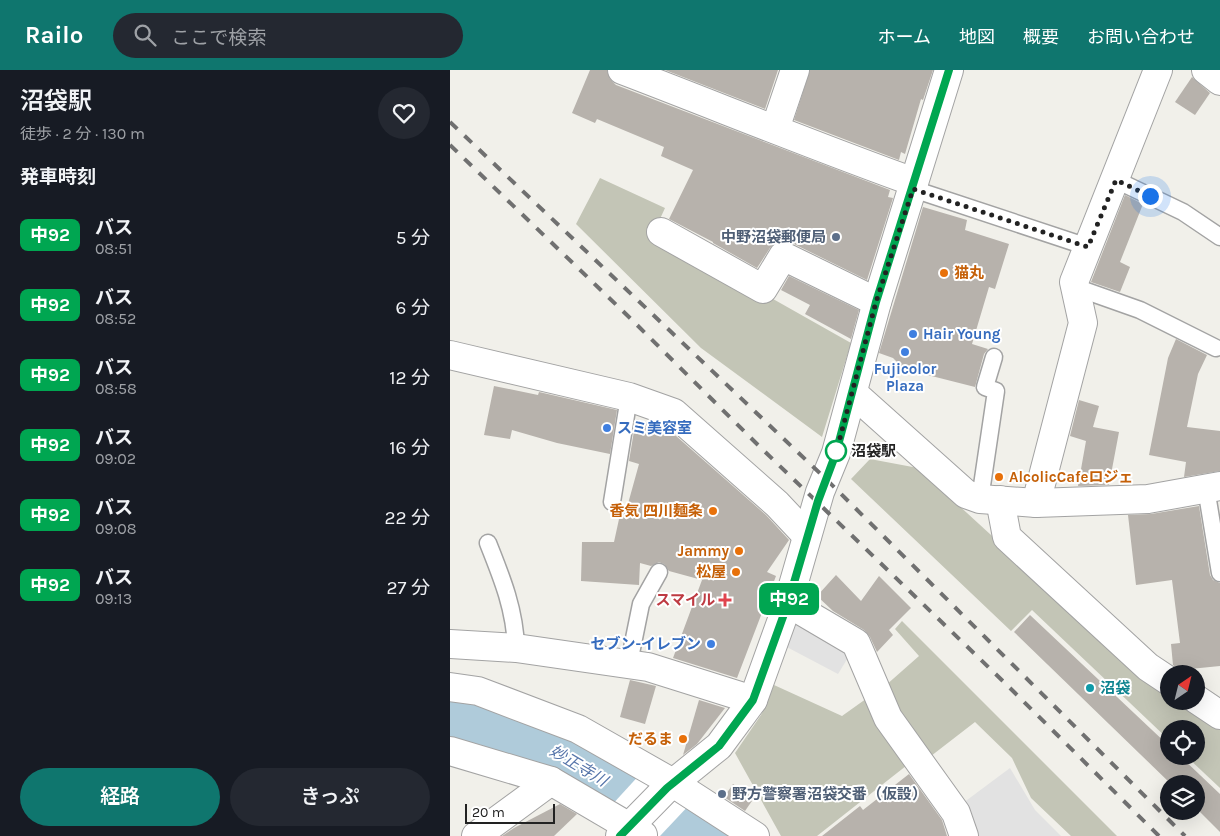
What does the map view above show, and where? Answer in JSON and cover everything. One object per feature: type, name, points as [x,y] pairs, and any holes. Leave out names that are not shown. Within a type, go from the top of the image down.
[{"type":"street","points":[[622,70],[775,129],[914,186]]},
{"type":"street","points":[[775,129],[794,70]]},
{"type":"street","points":[[450,752],[551,782],[632,830],[670,786],[719,746],[753,700],[788,603],[820,492],[836,453],[876,302],[949,70]]},
{"type":"street","points":[[1036,503],[1083,323],[1074,282],[1158,70]]},
{"type":"street","points":[[1206,70],[1220,81]]},
{"type":"street","points":[[661,232],[763,288],[783,256],[876,302]]},
{"type":"street","points":[[450,355],[629,398],[674,413],[777,504],[807,536]]},
{"type":"street","points":[[853,393],[966,494],[990,500],[1036,503],[1148,499],[1213,487]]},
{"type":"street","points":[[990,500],[1007,537],[1148,667],[1160,674]]},
{"type":"street","points":[[788,603],[856,643],[888,718],[956,813],[964,836]]},
{"type":"street","points":[[450,644],[516,648],[629,663],[648,667],[753,700]]},
{"type":"street","points":[[450,688],[478,691],[578,729],[754,836]]},
{"type":"street","points":[[1205,705],[1220,715]]},
{"type":"street","points":[[476,836],[551,782]]},
{"type":"lane","points":[[1116,180],[1183,212],[1220,237]]},
{"type":"lane","points":[[914,186],[1088,247]]},
{"type":"lane","points":[[1075,287],[1140,310],[1216,348]]},
{"type":"lane","points":[[990,500],[996,391],[985,387],[994,358]]},
{"type":"lane","points":[[612,502],[629,398]]},
{"type":"lane","points":[[1213,487],[1220,573]]},
{"type":"lane","points":[[488,543],[507,590],[516,632],[516,648]]},
{"type":"lane","points":[[629,663],[641,604],[658,572]]},
{"type":"shaded area","points":[[600,178],[665,208],[654,232],[851,343],[822,437],[701,348],[576,224]]},
{"type":"shaded area","points":[[870,459],[918,468],[1138,670],[1160,685],[1160,710],[1197,710],[1220,726],[1220,788],[1196,765],[1205,765],[1205,720],[1160,720],[1160,731],[1032,610],[1011,631],[851,479]]},
{"type":"shaded area","points":[[794,618],[841,641],[849,656],[838,674],[783,645]]},
{"type":"shaded area","points":[[902,621],[1117,836],[1071,836],[1031,798],[1012,758],[975,722],[931,756],[902,716],[885,686],[919,656],[895,629]]},
{"type":"shaded area","points":[[774,685],[842,716],[870,696],[911,762],[817,836],[781,836],[735,753],[761,715]]},
{"type":"shaded area","points":[[1010,768],[1035,810],[1061,836],[979,836],[963,803]]},
{"type":"water","name":"妙正寺川","points":[[450,697],[554,728],[739,836],[658,836],[522,759],[450,737]]},
{"type":"pier","points":[[643,771],[692,802],[660,836],[655,836],[610,807]]},
{"type":"building","points":[[590,70],[607,70],[610,79],[616,85],[890,190],[888,197],[893,198],[867,280],[783,240],[776,242],[770,248],[757,268],[669,219],[693,170],[661,156],[664,147],[597,119],[595,123],[572,113]]},
{"type":"building","points":[[665,70],[778,70],[765,109]]},
{"type":"building","points":[[810,70],[933,70],[923,100],[921,99],[905,154],[901,152],[899,160],[794,120]]},
{"type":"building","points":[[1192,77],[1210,93],[1195,115],[1175,102]]},
{"type":"building","points":[[1125,195],[1143,204],[1120,262],[1130,267],[1120,292],[1091,282]]},
{"type":"building","points":[[923,207],[967,220],[965,230],[1009,244],[995,289],[989,287],[972,344],[988,349],[984,354],[975,387],[904,369],[893,358],[879,353]]},
{"type":"building","points":[[789,276],[859,310],[851,339],[805,314],[810,305],[781,290]]},
{"type":"building","points":[[1176,339],[1207,355],[1198,374],[1187,427],[1220,431],[1220,471],[1184,477],[1186,462],[1149,455],[1168,358]]},
{"type":"building","points":[[494,386],[538,395],[539,392],[617,410],[610,454],[557,443],[512,430],[510,439],[484,435]]},
{"type":"building","points":[[1079,400],[1099,406],[1093,427],[1119,432],[1109,485],[1078,486],[1086,441],[1070,436]]},
{"type":"building","points":[[636,419],[667,428],[766,515],[789,540],[767,572],[776,576],[737,678],[673,658],[702,580],[669,571],[664,564],[659,562],[651,566],[640,563],[639,585],[581,581],[582,542],[614,542],[621,510],[626,511],[639,464],[629,461]]},
{"type":"building","points":[[1199,506],[1210,575],[1213,580],[1220,583],[1220,666],[1205,668],[1205,665],[1173,665],[1171,644],[1180,643],[1172,580],[1136,585],[1128,515],[1151,514]]},
{"type":"building","points":[[836,575],[861,601],[879,576],[911,608],[889,630],[893,635],[877,652],[870,637],[864,630],[833,611],[817,596]]},
{"type":"building","name":"沼袋","points":[[1030,615],[1160,738],[1160,765],[1189,765],[1200,775],[1162,775],[1014,632]]},
{"type":"building","points":[[630,680],[656,686],[645,724],[620,717]]},
{"type":"building","points":[[699,700],[725,708],[697,744],[683,755]]},
{"type":"building","points":[[909,774],[942,820],[947,836],[822,836],[860,806],[863,810]]},
{"type":"building","name":"沼袋","points":[[1205,780],[1220,794],[1220,832],[1205,817]]},
{"type":"building","points":[[733,784],[754,798],[745,811],[724,797]]},
{"type":"building","points":[[560,804],[577,814],[554,836],[502,836],[514,828]]},
{"type":"railway","points":[[450,122],[826,479],[1185,836]]},
{"type":"railway","points":[[450,145],[1008,686],[1159,836]]},
{"type":"bus line","name":"中92","points":[[620,836],[667,788],[719,746],[753,700],[788,603],[820,492],[836,453],[876,302],[949,70]]},
{"type":"place","name":"中野沼袋郵便局","points":[[836,237]]},
{"type":"place","name":"猫丸","points":[[944,273]]},
{"type":"place","name":"Hair Young","points":[[913,334]]},
{"type":"place","name":"Fujicolor Plaza","points":[[905,352]]},
{"type":"place","name":"スミ美容室","points":[[607,428]]},
{"type":"place","name":"沼袋駅","points":[[836,451]]},
{"type":"place","name":"AlcolicCafeロジェ","points":[[999,477]]},
{"type":"place","name":"香気 四川麺条","points":[[713,511]]},
{"type":"place","name":"Jammy","points":[[739,551]]},
{"type":"place","name":"松屋","points":[[736,572]]},
{"type":"place","name":"スマイル","points":[[725,600]]},
{"type":"place","name":"セブン-イレブン","points":[[711,644]]},
{"type":"place","name":"沼袋","points":[[1090,688]]},
{"type":"place","name":"だるま","points":[[683,739]]},
{"type":"place","name":"野方警察署沼袋交番（仮設）","points":[[722,794]]},
{"type":"route","points":[[836,451],[836,453],[876,302],[913,189],[1088,247],[1116,180],[1150,196]]}]
